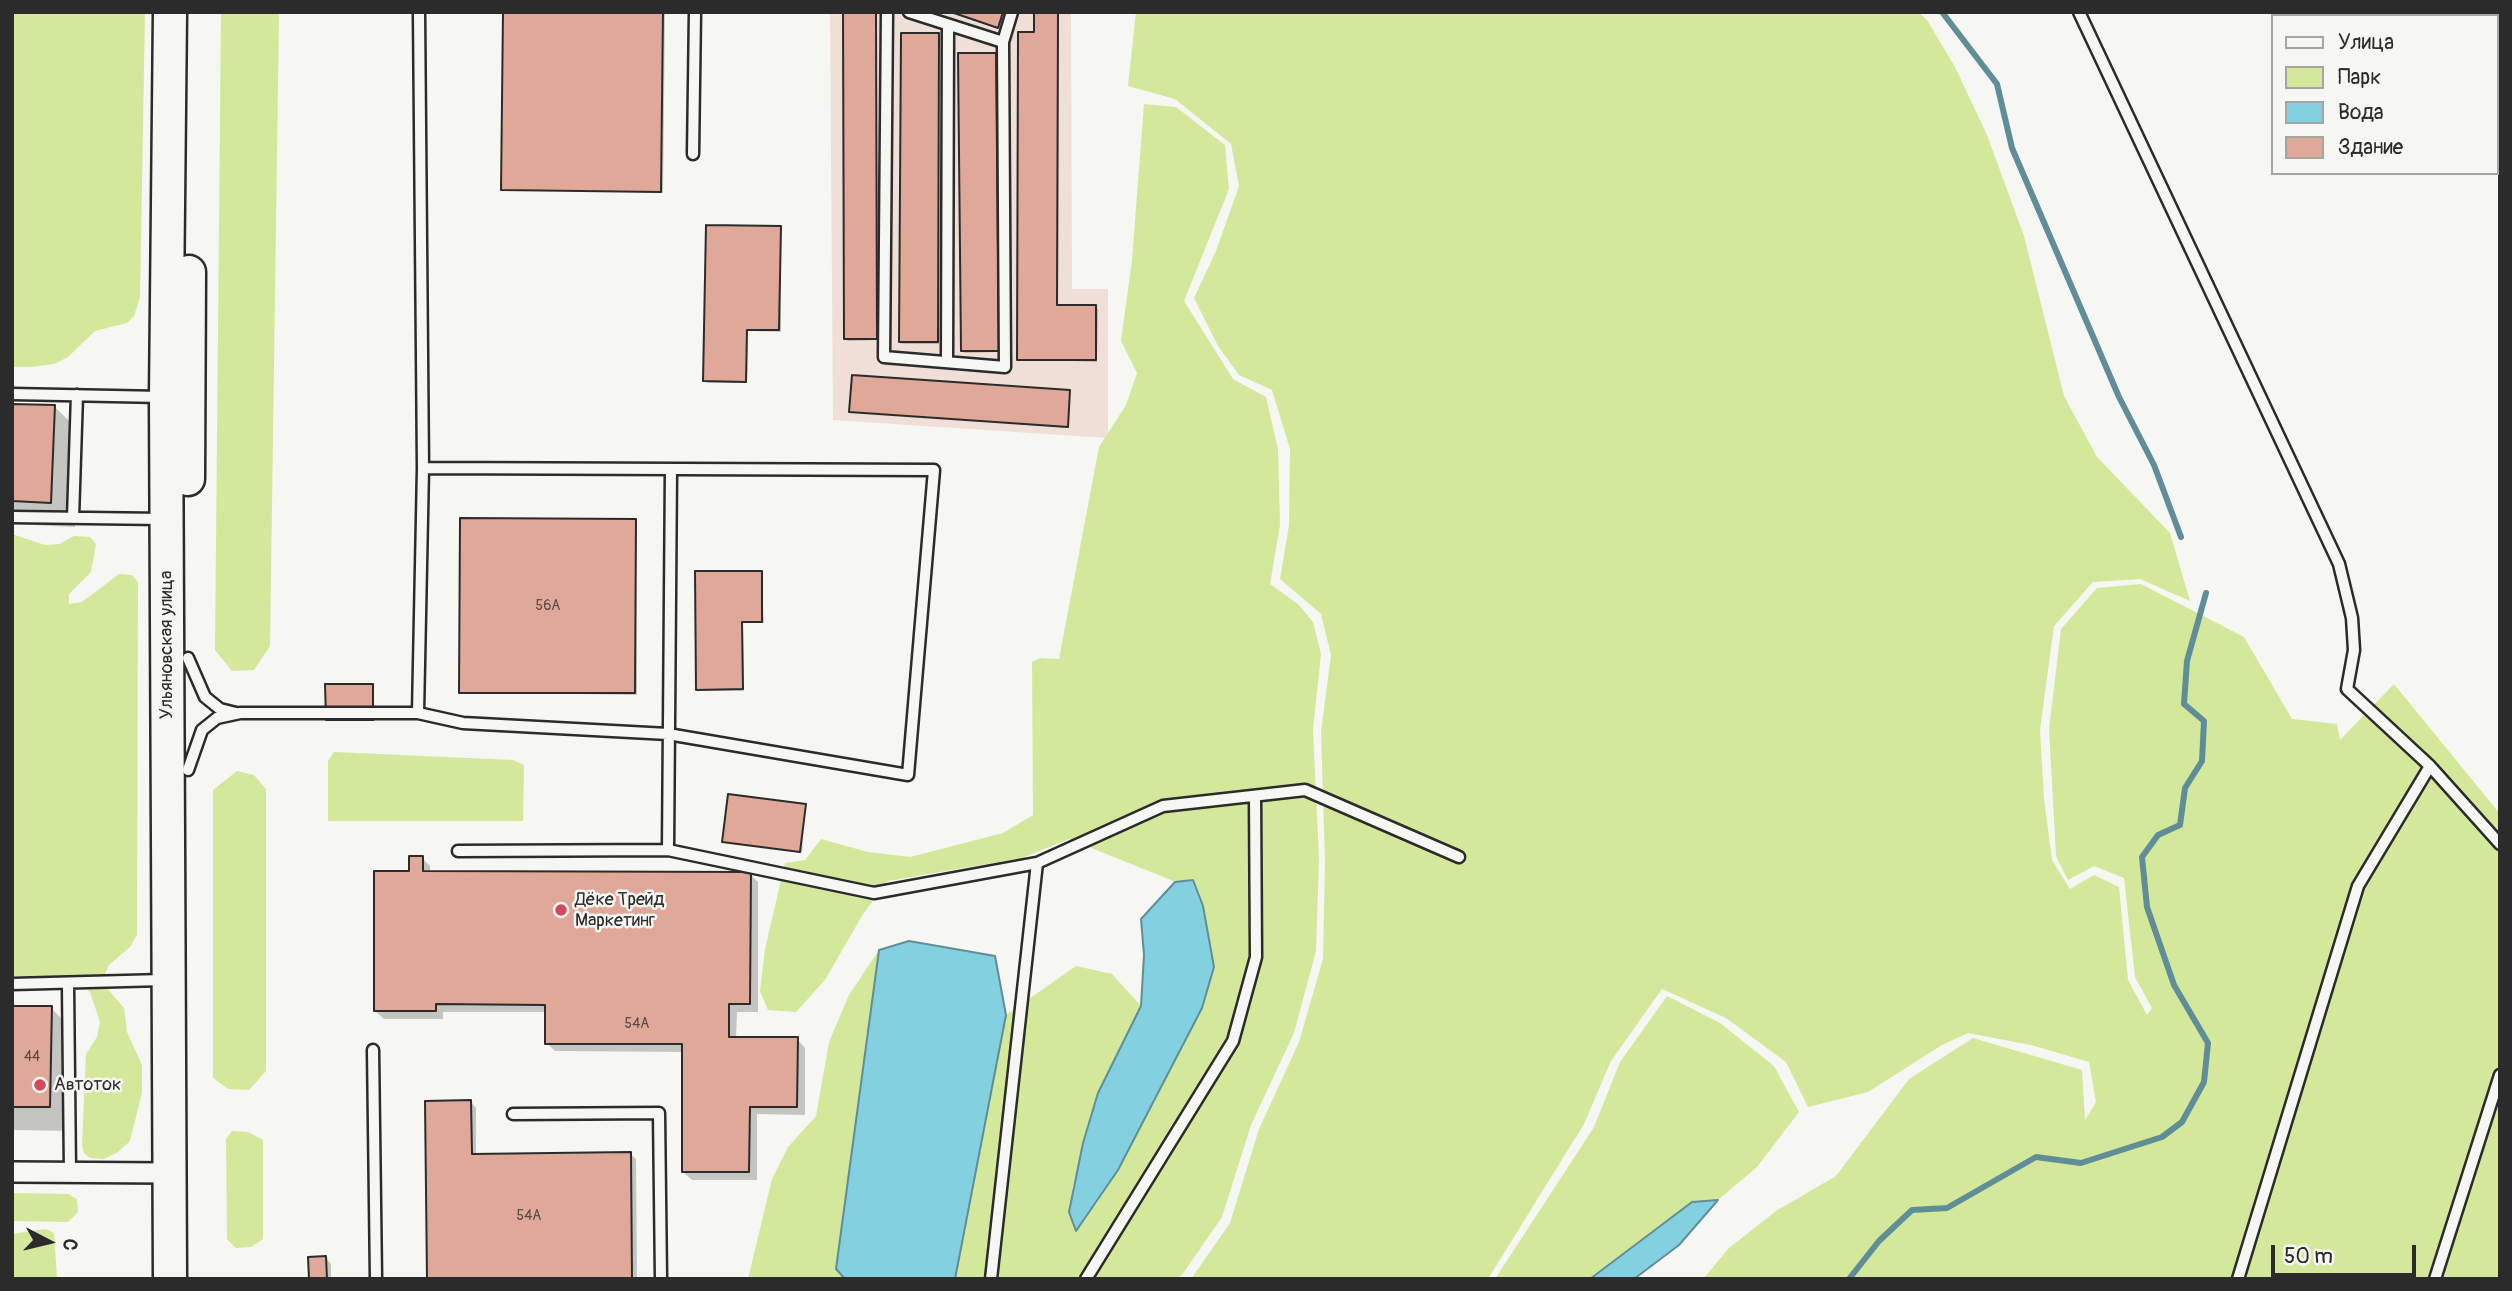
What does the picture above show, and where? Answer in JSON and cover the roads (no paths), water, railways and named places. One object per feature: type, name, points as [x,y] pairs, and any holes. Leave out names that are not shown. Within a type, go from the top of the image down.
[{"type":"highway","name":"Ульяновская улица","points":[[170,12],[166,397],[167,981],[178,1174],[190,1279]]},
{"type":"highway","name":"Ульяновская улица","points":[[170,1279],[178,1174],[188,770],[191,12]]},
{"type":"street","points":[[12,1172],[178,1174]]},
{"type":"lane","points":[[418,713],[424,468],[419,12]]},
{"type":"lane","points":[[693,154],[695,12]]},
{"type":"lane","points":[[887,12],[884,357],[1005,367],[1003,42],[1012,12]]},
{"type":"lane","points":[[909,12],[1003,42]]},
{"type":"lane","points":[[2079,12],[2339,564],[2352,618],[2354,650],[2347,689],[2430,766],[2500,844]]},
{"type":"lane","points":[[947,361],[948,25]]},
{"type":"lane","points":[[12,394],[166,397]]},
{"type":"lane","points":[[73,518],[77,395]]},
{"type":"lane","points":[[188,658],[205,697],[220,709],[240,713],[418,713],[463,723],[668,734],[908,775],[934,470],[424,468]]},
{"type":"lane","points":[[668,850],[671,469]]},
{"type":"lane","points":[[12,517],[167,519]]},
{"type":"lane","points":[[188,770],[202,730],[218,718],[240,713]]},
{"type":"lane","points":[[2238,1279],[2358,886],[2430,766]]},
{"type":"lane","points":[[458,850],[668,850],[874,893],[1037,863],[1163,806],[1305,790],[1459,857]]},
{"type":"lane","points":[[1086,1279],[1233,1041],[1256,957],[1255,796]]},
{"type":"lane","points":[[991,1279],[1037,863]]},
{"type":"lane","points":[[12,984],[167,981]]},
{"type":"lane","points":[[68,985],[70,1172]]},
{"type":"lane","points":[[373,1050],[376,1279]]},
{"type":"lane","points":[[2435,1279],[2500,1075]]},
{"type":"lane","points":[[513,1114],[659,1113],[661,1279]]},
{"type":"water","points":[[1193,880],[1203,906],[1214,967],[1202,1008],[1118,1170],[1076,1231],[1069,1212],[1083,1143],[1098,1093],[1141,1006],[1144,955],[1141,919],[1175,882]]},
{"type":"water","points":[[909,941],[995,956],[1006,1015],[955,1279],[845,1279],[836,1269],[879,950]]},
{"type":"water","points":[[1718,1200],[1679,1245],[1634,1279],[1590,1279],[1692,1202]]},
{"type":"waterway","points":[[1942,12],[1997,84],[2012,148],[2119,397],[2154,465],[2181,537]]},
{"type":"waterway","points":[[1849,1279],[1879,1241],[1912,1210],[1947,1208],[2036,1157],[2081,1163],[2162,1137],[2182,1122],[2204,1082],[2208,1043],[2174,985],[2147,907],[2142,857],[2158,835],[2180,825],[2185,788],[2202,761],[2204,721],[2184,704],[2187,661],[2206,593]]},
{"type":"place","name":"Дёке Трейд Маркетинг","points":[[561,910]]},
{"type":"place","name":"Автоток","points":[[40,1085]]}]
